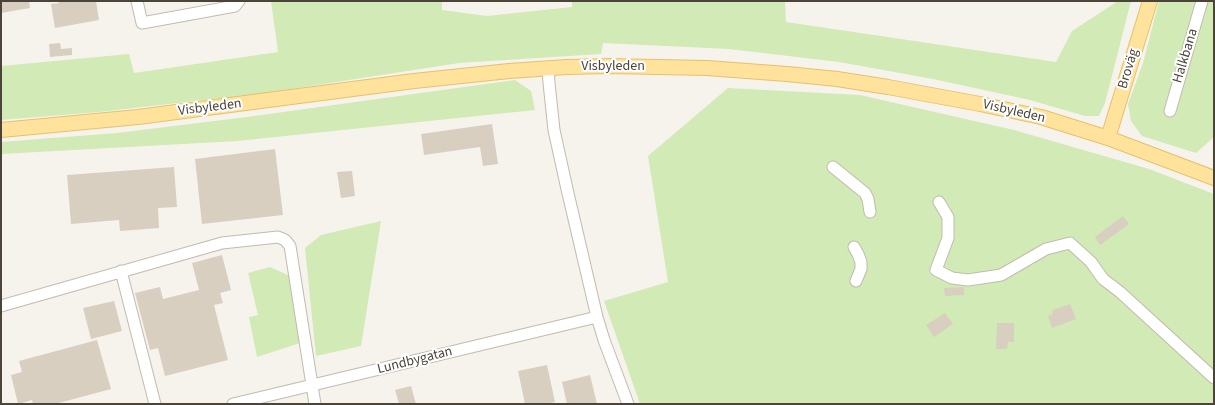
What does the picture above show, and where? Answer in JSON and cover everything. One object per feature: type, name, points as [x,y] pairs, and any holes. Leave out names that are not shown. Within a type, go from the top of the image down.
[{"type":"main road","name":"Broväg","points":[[1108,138],[1150,1]]},
{"type":"main road","name":"Visbyleden","points":[[1,130],[138,117],[414,81],[548,68],[609,66],[707,68],[770,72],[897,88],[1041,117],[1108,138],[1214,178]]},
{"type":"street","points":[[137,1],[142,23],[235,6],[239,1]]},
{"type":"street","name":"Halkbana","points":[[1170,111],[1202,1]]},
{"type":"street","points":[[548,68],[554,130],[597,317],[628,404]]},
{"type":"street","points":[[834,167],[865,193],[870,212]]},
{"type":"street","points":[[939,202],[948,217],[948,238],[936,270],[952,278],[968,280],[1001,275],[1046,249],[1070,243],[1091,262],[1103,279],[1120,292],[1214,378]]},
{"type":"street","points":[[1,306],[222,244],[278,237],[285,240],[290,246],[315,404]]},
{"type":"street","points":[[854,247],[861,262],[861,269],[856,281]]},
{"type":"street","points":[[121,271],[155,404]]},
{"type":"street","name":"Lundbygatan","points":[[233,404],[597,317]]},
{"type":"green space","points":[[271,1],[442,1],[442,10],[487,16],[572,7],[572,1],[785,1],[786,22],[1056,62],[1072,31],[1118,1],[1131,1],[1105,103],[1099,116],[1085,116],[1030,100],[933,79],[839,62],[729,49],[603,43],[601,54],[459,63],[265,93],[99,112],[1,120],[1,66],[129,54],[134,73],[278,52]]},
{"type":"green space","points":[[1159,1],[1214,1],[1214,137],[1196,153],[1142,136],[1131,121],[1128,104],[1143,63]]},
{"type":"green space","points":[[515,80],[531,91],[535,110],[237,141],[1,154],[1,142],[117,133]]},
{"type":"green space","points":[[728,88],[860,95],[1014,130],[1149,169],[1214,194],[1214,404],[640,404],[604,301],[668,282],[648,156]]},
{"type":"green space","points":[[381,221],[361,346],[316,356],[305,248],[321,235]]},
{"type":"green space","points":[[270,267],[290,276],[300,343],[257,357],[249,317],[258,315],[248,273]]},
{"type":"building","points":[[1,1],[29,1],[30,8],[1,13]]},
{"type":"building","points":[[59,1],[96,1],[99,20],[55,28],[51,4],[59,3]]},
{"type":"building","points":[[60,43],[61,49],[72,48],[72,55],[50,57],[49,44]]},
{"type":"building","points":[[492,124],[498,164],[483,166],[480,147],[424,155],[421,134]]},
{"type":"building","points":[[275,149],[283,215],[202,224],[195,159]]},
{"type":"building","points":[[174,167],[177,207],[158,208],[159,228],[120,231],[119,220],[71,224],[67,175]]},
{"type":"building","points":[[352,171],[355,196],[341,198],[337,172]]},
{"type":"building","points":[[1123,216],[1129,224],[1100,245],[1095,237]]},
{"type":"building","points":[[222,255],[231,290],[220,293],[223,303],[214,305],[228,360],[165,376],[158,348],[150,350],[135,293],[160,287],[163,299],[199,290],[192,263]]},
{"type":"building","points":[[964,287],[964,295],[945,296],[944,288]]},
{"type":"building","points":[[114,301],[122,331],[91,339],[83,308]]},
{"type":"building","points":[[1070,304],[1076,319],[1052,328],[1048,316],[1053,314],[1052,310]]},
{"type":"building","points":[[945,313],[953,324],[934,337],[926,325]]},
{"type":"building","points":[[997,323],[1014,323],[1014,342],[1008,342],[1007,349],[996,349]]},
{"type":"building","points":[[97,340],[111,389],[55,404],[33,404],[32,400],[18,404],[11,375],[22,372],[19,361]]},
{"type":"building","points":[[547,365],[555,402],[525,404],[518,371]]},
{"type":"building","points":[[590,375],[597,404],[567,404],[562,382]]},
{"type":"building","points":[[411,386],[416,404],[399,404],[395,390]]}]
